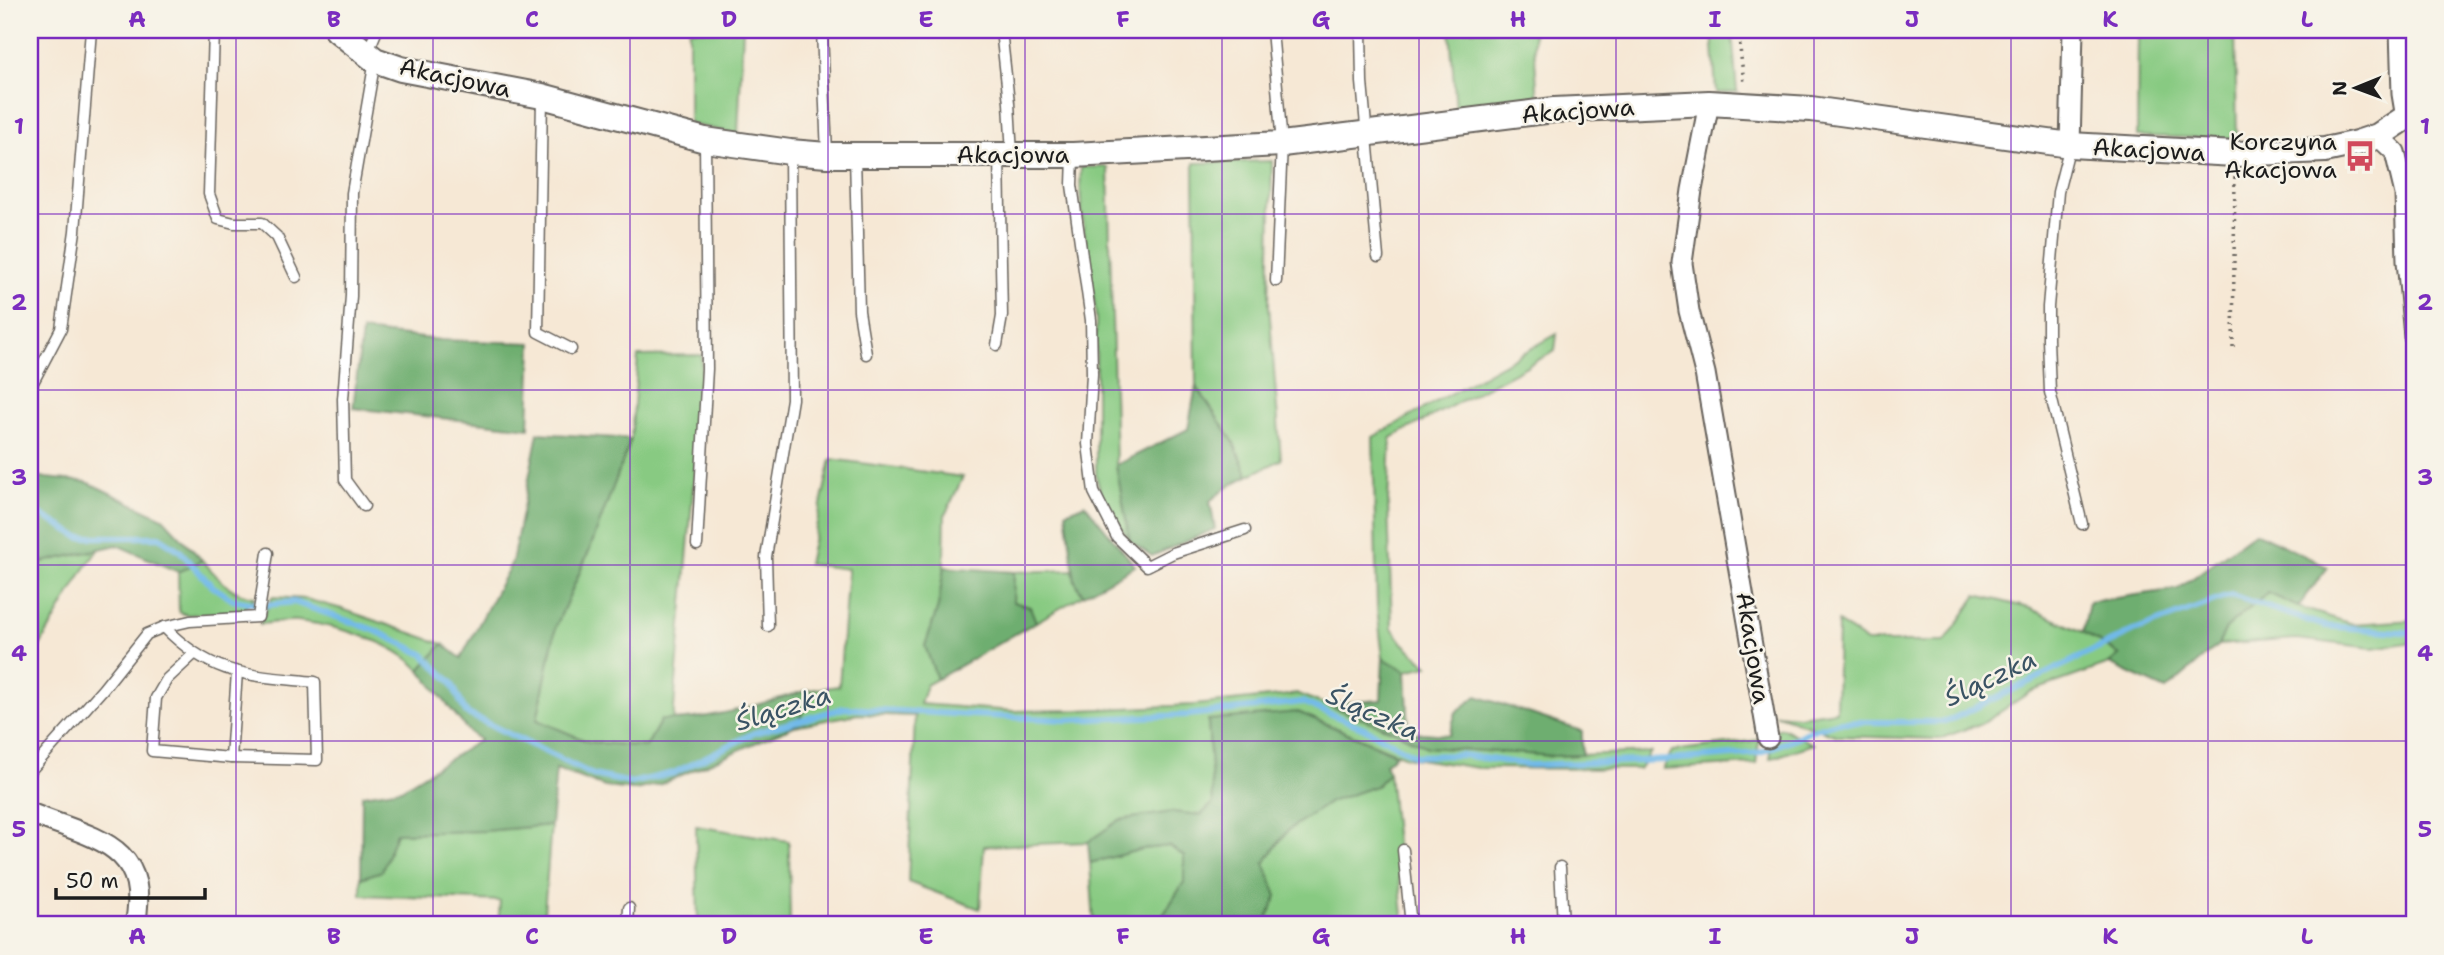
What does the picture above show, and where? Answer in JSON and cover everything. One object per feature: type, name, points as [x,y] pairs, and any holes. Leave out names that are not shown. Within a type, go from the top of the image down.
[{"type":"street","name":"Akacjowa","points":[[337,30],[371,58],[428,75],[542,96],[705,140],[827,155],[1073,155],[1282,144],[1554,110],[1709,103],[1811,109],[2070,145],[2235,154],[2325,150],[2378,136],[2410,115]]},
{"type":"street","points":[[2070,145],[2073,30]]},
{"type":"street","points":[[2400,30],[2402,94],[2410,115]]},
{"type":"street","name":"Akacjowa","points":[[1709,103],[1692,190],[1682,263],[1689,311],[1705,373],[1768,738]]},
{"type":"street","points":[[2378,136],[2395,152],[2405,194],[2407,261],[2414,336]]},
{"type":"street","points":[[30,813],[113,847],[133,870],[138,886],[140,902],[135,925]]},
{"type":"lane","points":[[30,388],[61,329],[75,231],[91,30]]},
{"type":"lane","points":[[214,30],[209,194],[218,219],[234,223],[262,223],[277,237],[296,277]]},
{"type":"lane","points":[[364,506],[345,480],[344,399],[351,296],[352,193],[377,30]]},
{"type":"lane","points":[[822,30],[827,155]]},
{"type":"lane","points":[[997,345],[1002,316],[1005,155],[1001,30]]},
{"type":"lane","points":[[1272,30],[1282,144],[1276,281]]},
{"type":"lane","points":[[1361,30],[1362,82],[1378,257]]},
{"type":"lane","points":[[542,96],[538,332],[571,349]]},
{"type":"lane","points":[[697,545],[707,369],[705,140]]},
{"type":"lane","points":[[2070,145],[2058,192],[2048,307],[2048,339],[2050,391],[2082,524]]},
{"type":"lane","points":[[768,626],[766,557],[792,399],[790,152]]},
{"type":"lane","points":[[855,155],[859,311],[866,354]]},
{"type":"lane","points":[[1073,155],[1072,186],[1091,320],[1092,374],[1088,444],[1094,492],[1117,537],[1147,566],[1173,553],[1245,530]]},
{"type":"lane","points":[[30,771],[103,689],[147,634],[164,626],[190,621],[258,617],[268,553]]},
{"type":"lane","points":[[164,626],[183,646],[195,653],[214,665],[249,675],[315,682],[317,760],[232,758],[152,751],[156,698],[166,679],[195,653]]},
{"type":"lane","points":[[232,758],[237,672]]},
{"type":"lane","points":[[1404,850],[1411,925]]},
{"type":"lane","points":[[1560,867],[1563,925]]},
{"type":"lane","points":[[628,925],[629,908]]},
{"type":"path","points":[[1738,30],[1746,105]]},
{"type":"path","points":[[2233,347],[2235,154]]},
{"type":"green space","points":[[689,30],[743,30],[738,134],[689,124]]},
{"type":"green space","points":[[1450,30],[1533,30],[1538,101],[1456,111]]},
{"type":"green space","points":[[1712,30],[1732,30],[1737,92],[1716,93]]},
{"type":"green space","points":[[2138,30],[2235,30],[2237,139],[2137,136]]},
{"type":"green space","points":[[1272,161],[1269,305],[1281,460],[1248,476],[1233,441],[1196,386],[1194,163]]},
{"type":"green space","points":[[1081,167],[1108,167],[1116,465],[1130,541],[1102,497],[1096,476],[1096,320],[1081,206]]},
{"type":"green space","points":[[362,331],[441,340],[532,343],[529,428],[353,408]]},
{"type":"green space","points":[[1557,334],[1555,351],[1391,438],[1388,502],[1392,628],[1403,643],[1428,666],[1406,671],[1383,658],[1377,608],[1373,437]]},
{"type":"green space","points":[[702,355],[697,446],[673,721],[661,720],[646,747],[589,742],[537,720],[556,626],[589,551],[631,439],[638,356]]},
{"type":"green space","points":[[1196,386],[1233,441],[1248,476],[1230,485],[1210,501],[1215,529],[1152,556],[1130,541],[1116,465],[1188,429]]},
{"type":"green space","points":[[538,433],[631,439],[589,551],[556,626],[537,720],[589,742],[646,747],[661,720],[699,718],[809,690],[813,697],[794,726],[661,784],[635,790],[605,787],[556,769],[551,825],[485,831],[396,833],[382,871],[361,878],[362,795],[401,789],[480,740],[469,732],[420,670],[443,644],[461,658],[512,562]]},
{"type":"green space","points":[[831,459],[963,477],[945,515],[944,567],[938,607],[925,646],[937,679],[926,685],[920,704],[1013,711],[1079,710],[1194,705],[1298,694],[1394,731],[1427,747],[1554,756],[1651,752],[1639,769],[1478,768],[1406,757],[1298,712],[1208,721],[1213,803],[1201,815],[1172,812],[1120,820],[1088,842],[984,846],[980,909],[908,882],[915,716],[858,714],[794,726],[813,697],[809,690],[839,686],[848,569],[808,564]]},
{"type":"green space","points":[[30,474],[87,482],[163,518],[202,560],[178,572],[117,545],[39,563],[30,557]]},
{"type":"green space","points":[[1085,504],[1135,566],[1083,595],[1075,581],[1066,512]]},
{"type":"green space","points":[[2255,532],[2328,567],[2298,607],[2268,593],[2227,627],[2218,645],[2166,690],[2109,664],[2120,655],[2083,632],[2089,602],[2178,589]]},
{"type":"green space","points":[[98,550],[30,663],[30,557],[39,563]]},
{"type":"green space","points":[[202,560],[232,589],[255,597],[243,611],[187,615],[179,612],[178,572]]},
{"type":"green space","points":[[944,567],[1014,572],[1013,602],[1030,607],[1036,622],[937,679],[925,646],[938,607]]},
{"type":"green space","points":[[1073,570],[1075,581],[1083,595],[1036,622],[1030,607],[1013,602],[1014,572]]},
{"type":"green space","points":[[2268,593],[2298,607],[2353,624],[2414,620],[2414,642],[2373,648],[2296,639],[2218,645],[2227,627]]},
{"type":"green space","points":[[1977,595],[2029,608],[2083,632],[2120,656],[2109,664],[2030,692],[1985,722],[1939,739],[1838,736],[1775,714],[1799,716],[1836,711],[1838,622],[1867,642],[1945,642]]},
{"type":"green space","points":[[272,597],[306,599],[443,644],[420,670],[395,651],[347,631],[298,621],[260,624]]},
{"type":"green space","points":[[1383,658],[1406,671],[1409,732],[1449,735],[1456,712],[1477,696],[1582,731],[1582,755],[1554,756],[1427,747],[1325,704],[1381,700]]},
{"type":"green space","points":[[1298,712],[1396,754],[1385,764],[1389,773],[1376,786],[1330,802],[1288,830],[1264,863],[1277,896],[1264,925],[1157,925],[1184,882],[1184,856],[1169,846],[1143,849],[1090,863],[1088,842],[1119,820],[1172,812],[1201,815],[1213,803],[1208,720]]},
{"type":"green space","points":[[1782,728],[1813,744],[1770,759],[1773,741],[1771,731]]},
{"type":"green space","points":[[1759,740],[1756,764],[1662,769],[1672,751]]},
{"type":"green space","points":[[1389,773],[1404,925],[1264,925],[1277,896],[1264,863],[1288,830],[1330,802],[1376,786]]},
{"type":"green space","points":[[551,825],[543,925],[498,925],[500,901],[361,895],[361,878],[382,871],[396,833],[485,831]]},
{"type":"green space","points":[[696,826],[789,841],[790,925],[698,925]]},
{"type":"green space","points":[[1169,846],[1184,856],[1184,882],[1157,925],[1094,925],[1090,863],[1143,849]]},
{"type":"waterway","name":"Ślączka","points":[[30,508],[79,537],[159,537],[179,550],[212,586],[233,600],[256,604]]},
{"type":"waterway","name":"Ślączka","points":[[265,605],[294,602],[374,630],[423,654],[451,682],[466,713],[593,775],[631,783],[674,773],[754,733],[844,708],[1067,720],[1188,715],[1302,702],[1364,728],[1416,756],[1462,755],[1531,765],[1666,760],[1759,753],[1809,731],[1839,722],[1946,722],[2134,631],[2231,595],[2325,626],[2414,633]]},
{"type":"place","name":"Korczyna Akacjowa","points":[[2360,156]]}]
